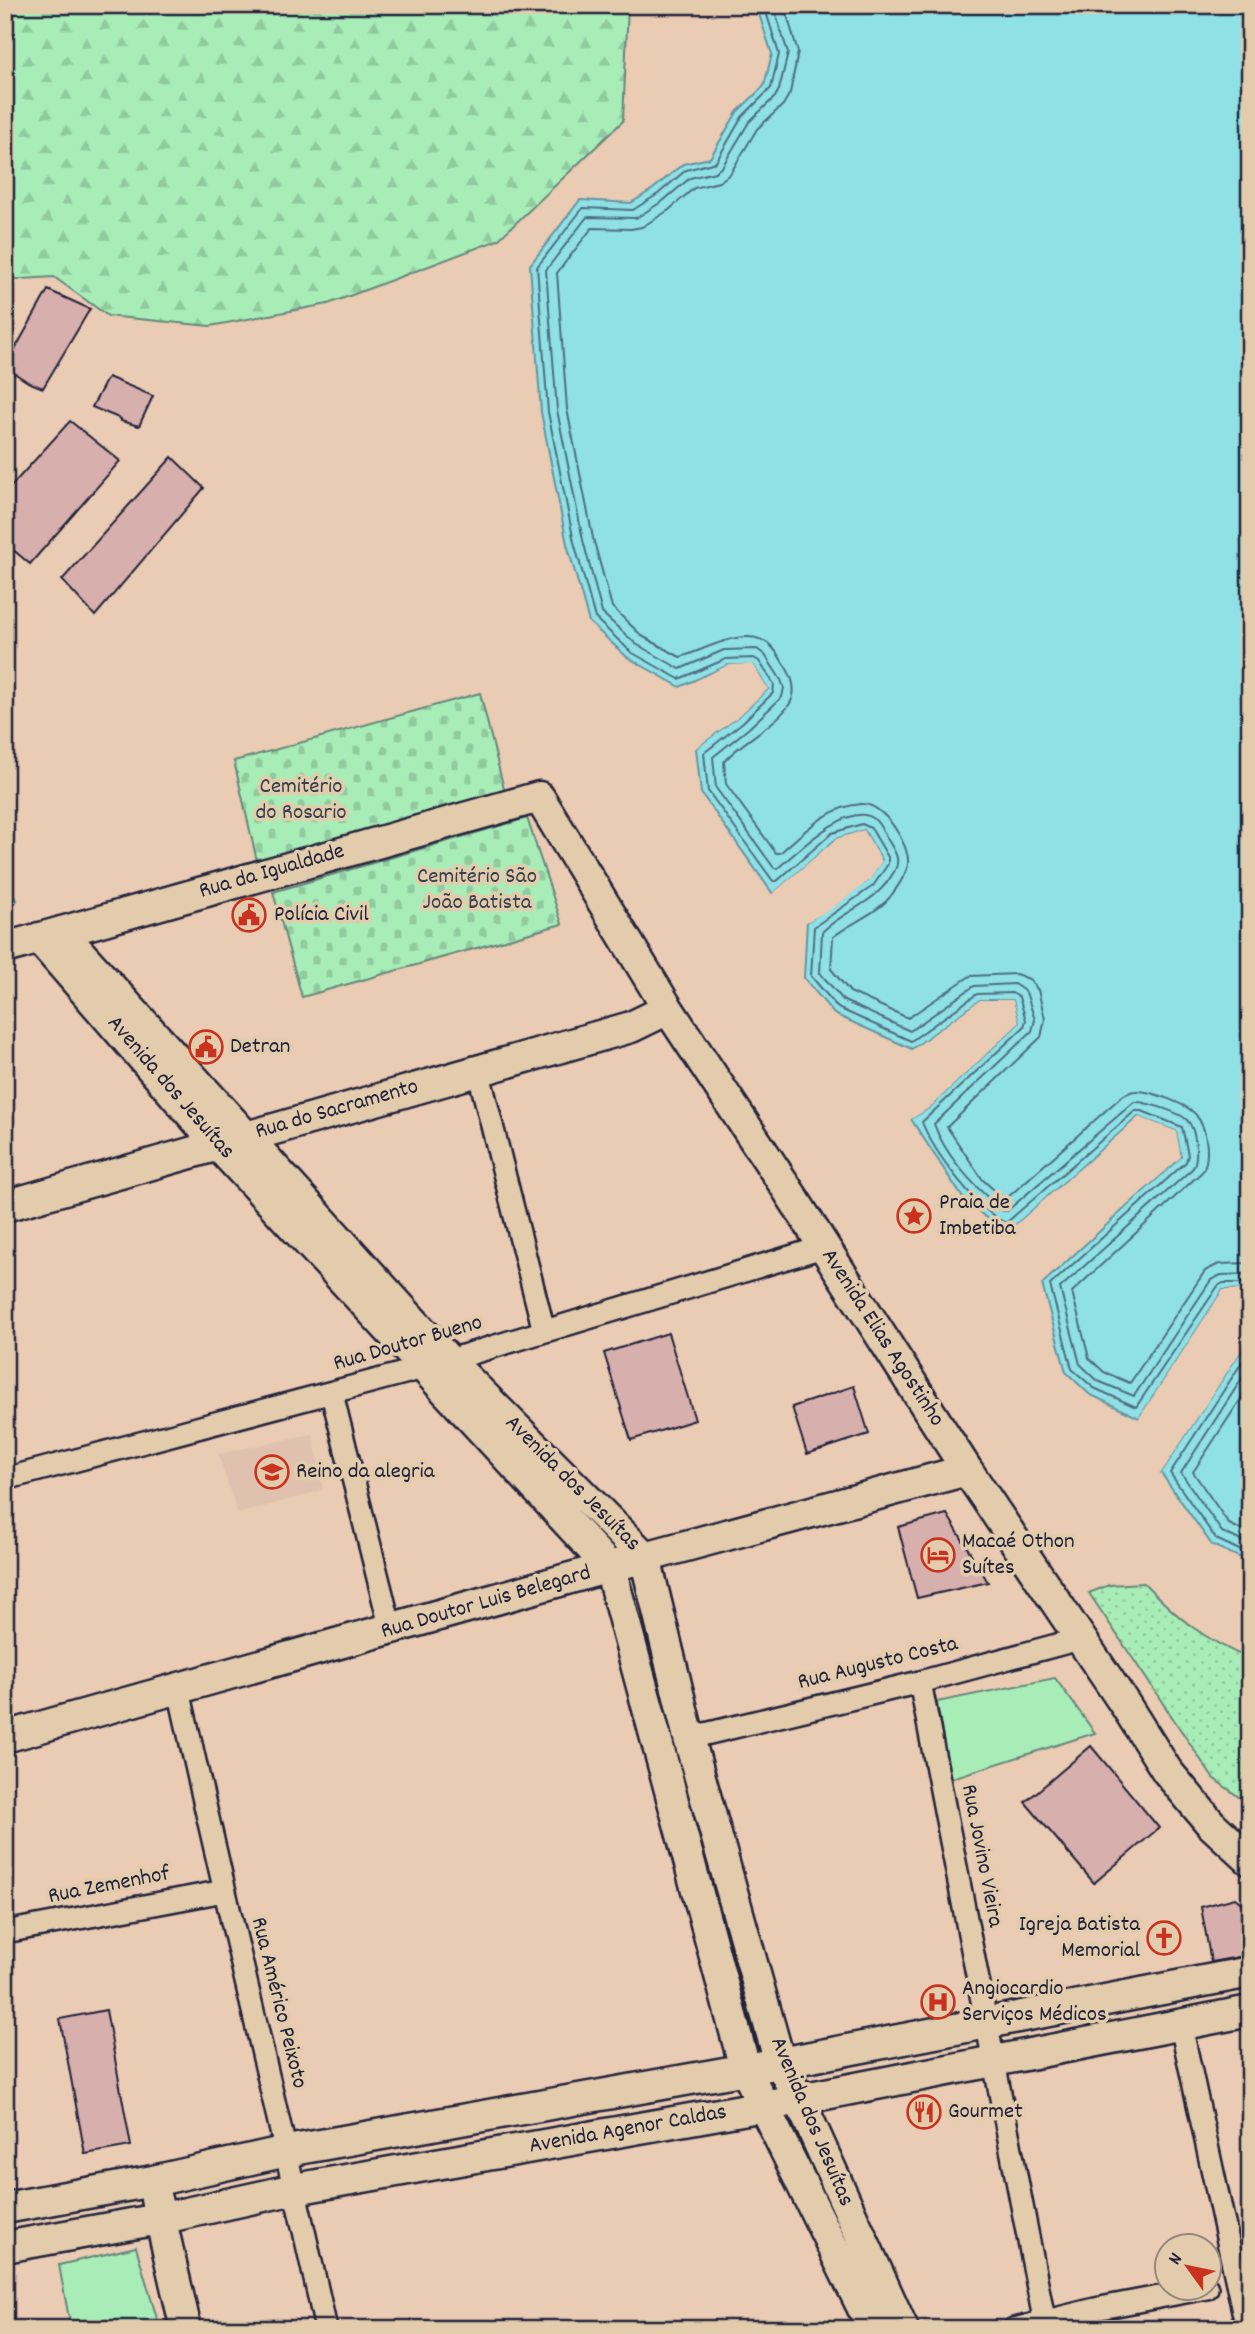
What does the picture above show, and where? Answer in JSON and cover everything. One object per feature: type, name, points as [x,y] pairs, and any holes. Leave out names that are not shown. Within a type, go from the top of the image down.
[{"type":"street","name":"Rua da Igualdade","points":[[5,948],[538,797]]},
{"type":"street","name":"Avenida Elias Agostinho","points":[[538,797],[668,1009],[967,1470],[1167,1771],[1211,1824],[1250,1860]]},
{"type":"street","name":"Avenida dos Jesuítas","points":[[50,935],[246,1136],[610,1568],[745,2068],[873,2329]]},
{"type":"street","name":"Avenida dos Jesuítas","points":[[50,935],[218,1144],[436,1364],[645,1557],[689,1738],[780,2063],[799,2099],[903,2329]]},
{"type":"street","name":"Rua do Sacramento","points":[[5,1206],[631,1027],[668,1009]]},
{"type":"street","points":[[478,1070],[544,1331]]},
{"type":"street","name":"Rua Doutor Bueno","points":[[5,1479],[332,1394],[822,1247]]},
{"type":"street","points":[[332,1394],[391,1630]]},
{"type":"street","name":"Rua Doutor Luis Belegard","points":[[5,1737],[645,1557],[967,1470]]},
{"type":"street","name":"Rua Augusto Costa","points":[[689,1738],[920,1682],[1079,1639]]},
{"type":"street","name":"Rua Jovino Vieira","points":[[920,1682],[1046,2326]]},
{"type":"street","name":"Rua Américo Peixoto","points":[[179,1690],[326,2329]]},
{"type":"street","name":"Rua Zemenhof","points":[[5,1932],[224,1891]]},
{"type":"street","name":"Avenida Agenor Caldas","points":[[5,2208],[153,2181],[287,2151],[780,2063],[1250,1972]]},
{"type":"street","name":"Avenida Agenor Caldas","points":[[5,2247],[159,2219],[295,2189],[764,2106],[1250,2011]]},
{"type":"street","points":[[1181,2026],[1247,2329]]},
{"type":"street","points":[[501,2113],[506,2152]]},
{"type":"street","points":[[153,2181],[159,2219],[186,2329]]},
{"type":"street","points":[[1224,2285],[1238,2283]]},
{"type":"street","points":[[1014,2329],[1046,2326],[1095,2309],[1154,2298]]},
{"type":"shaded area","name":"Reino da alegria","points":[[313,1434],[323,1490],[238,1514],[218,1454]]},
{"type":"green space","points":[[5,5],[628,5],[623,121],[498,240],[328,304],[210,326],[108,316],[54,277],[5,280]]},
{"type":"green space","name":"Cemitério do Rosario","points":[[480,693],[506,797],[259,870],[234,761]]},
{"type":"green space","name":"Cemitério São João Batista","points":[[527,818],[562,924],[302,997],[273,892]]},
{"type":"green space","points":[[1144,1583],[1192,1627],[1250,1659],[1250,1805],[1213,1778],[1089,1593],[1109,1585]]},
{"type":"green space","points":[[1055,1678],[1095,1733],[949,1779],[937,1702]]},
{"type":"green space","points":[[136,2247],[160,2329],[71,2329],[59,2265]]},
{"type":"water","points":[[756,5],[1250,5],[1250,1289],[1223,1290],[1139,1418],[1089,1394],[1066,1372],[1042,1284],[1181,1157],[1176,1131],[1138,1117],[1005,1234],[963,1198],[911,1119],[929,1108],[1019,1023],[1013,1000],[980,1000],[912,1049],[834,1014],[804,978],[807,922],[868,881],[882,860],[864,830],[836,839],[773,894],[701,793],[696,748],[739,716],[768,689],[753,665],[728,665],[680,687],[627,657],[589,622],[567,544],[541,412],[530,265],[580,200],[631,203],[683,164],[710,158],[737,112],[764,86],[772,54]]},
{"type":"water","points":[[1250,1337],[1250,1562],[1212,1545],[1161,1473]]},
{"type":"pier","points":[[753,664],[768,689],[739,716],[693,750],[694,745],[737,714],[764,688],[751,668],[729,669],[677,690],[728,665]]},
{"type":"pier","points":[[864,830],[882,861],[869,881],[834,907],[803,924],[805,919],[866,879],[878,861],[863,834],[838,842],[775,896],[770,896],[836,839]]},
{"type":"pier","points":[[980,1000],[1013,1000],[1019,1023],[929,1108],[908,1121],[908,1117],[927,1105],[1015,1021],[1011,1004],[981,1004],[914,1052],[909,1052]]},
{"type":"pier","points":[[1139,1117],[1176,1131],[1181,1157],[1038,1284],[1177,1156],[1173,1133],[1139,1121],[1056,1196],[1004,1237],[1005,1234]]},
{"type":"pier","points":[[1250,1289],[1250,1293],[1225,1294],[1142,1420],[1137,1421],[1223,1290]]},
{"type":"pier","points":[[1250,1333],[1248,1340],[1161,1473],[1158,1471]]},
{"type":"building","points":[[48,290],[90,309],[43,388],[5,367]]},
{"type":"building","points":[[108,377],[153,396],[139,426],[121,421],[92,407]]},
{"type":"building","points":[[70,421],[120,461],[30,564],[5,543],[5,493]]},
{"type":"building","points":[[172,457],[204,488],[95,616],[62,580]]},
{"type":"building","points":[[668,1333],[695,1420],[631,1440],[604,1353]]},
{"type":"building","points":[[854,1386],[869,1434],[807,1454],[792,1407]]},
{"type":"building","name":"Macaé Othon Suítes","points":[[947,1514],[988,1582],[917,1598],[898,1527]]},
{"type":"building","points":[[1091,1746],[1159,1828],[1094,1883],[1025,1802]]},
{"type":"building","points":[[1235,1898],[1250,1910],[1250,1955],[1211,1962],[1201,1907]]},
{"type":"building","points":[[106,2010],[131,2146],[85,2154],[60,2019]]},
{"type":"waterway","points":[[5,890],[15,900]]},
{"type":"place","name":"Polícia Civil","points":[[249,915]]},
{"type":"place","name":"Detran","points":[[206,1047]]},
{"type":"place","name":"Praia de Imbetiba","points":[[914,1216]]},
{"type":"place","name":"Reino da alegria","points":[[272,1472]]},
{"type":"place","name":"Macaé Othon Suítes","points":[[938,1555]]},
{"type":"place","name":"Igreja Batista Memorial","points":[[1164,1938]]},
{"type":"place","name":"Angiocardio Serviços Médicos","points":[[938,2002]]},
{"type":"place","name":"Gourmet","points":[[924,2112]]}]
